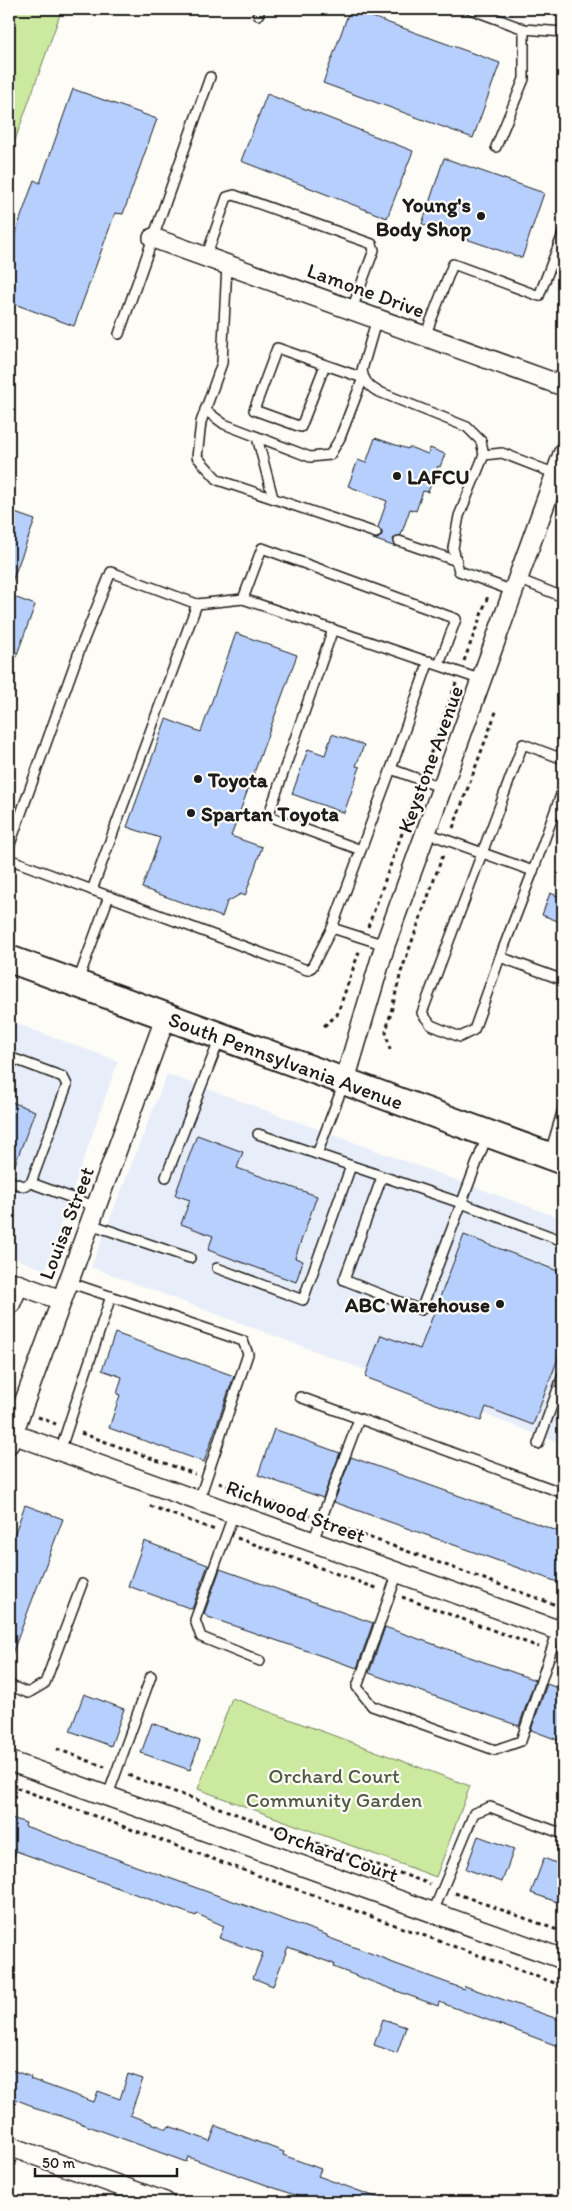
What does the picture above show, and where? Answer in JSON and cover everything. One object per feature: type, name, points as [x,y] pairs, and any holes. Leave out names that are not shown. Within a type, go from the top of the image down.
[{"type":"main road","name":"South Pennsylvania Avenue","points":[[11,962],[345,1080],[556,1158]]},
{"type":"street","name":"Lamone Drive","points":[[153,238],[563,386]]},
{"type":"street","name":"Keystone Avenue","points":[[345,1080],[386,946],[516,585],[557,481],[563,454]]},
{"type":"street","name":"Louisa Street","points":[[11,1440],[166,1016]]},
{"type":"street","points":[[16,1284],[61,1300]]},
{"type":"street","name":"Richwood Street","points":[[11,1440],[60,1451],[398,1571],[561,1626]]},
{"type":"street","name":"Orchard Court","points":[[9,1761],[563,1959]]},
{"type":"street","points":[[9,2146],[165,2202]]},
{"type":"lane","points":[[470,9],[524,29],[563,32]]},
{"type":"lane","points":[[496,148],[524,79],[524,29]]},
{"type":"lane","points":[[119,334],[210,77]]},
{"type":"lane","points":[[206,257],[227,197],[234,195],[372,244],[374,250],[352,309]]},
{"type":"lane","points":[[425,336],[453,264],[539,296],[563,234]]},
{"type":"lane","points":[[227,264],[222,362],[205,410],[197,457],[218,480],[376,533]]},
{"type":"lane","points":[[205,410],[224,424],[310,457],[330,455],[340,438],[363,378],[362,370],[377,318]]},
{"type":"lane","points":[[325,365],[302,427],[254,410],[277,348],[363,378],[370,387],[377,391],[467,427],[481,441],[484,455],[459,516],[453,548],[459,571],[493,583],[516,585],[563,597]]},
{"type":"lane","points":[[257,437],[273,498]]},
{"type":"lane","points":[[484,455],[502,453],[557,481]]},
{"type":"lane","points":[[398,541],[457,561]]},
{"type":"lane","points":[[243,599],[262,548],[456,620],[439,665]]},
{"type":"lane","points":[[9,848],[80,649],[111,572],[197,604],[243,599],[482,680]]},
{"type":"lane","points":[[92,890],[197,604]]},
{"type":"lane","points":[[333,629],[270,811],[270,817],[361,850]]},
{"type":"lane","points":[[9,859],[307,970],[312,967],[332,928],[429,661]]},
{"type":"lane","points":[[563,759],[523,744],[422,1013],[431,1026],[460,1037],[474,1030],[563,789]]},
{"type":"lane","points":[[391,769],[444,788]]},
{"type":"lane","points":[[427,833],[533,871]]},
{"type":"lane","points":[[77,984],[109,896]]},
{"type":"lane","points":[[332,928],[386,946]]},
{"type":"lane","points":[[500,957],[563,980]]},
{"type":"lane","points":[[166,1177],[222,1036]]},
{"type":"lane","points":[[9,1057],[63,1077],[67,1085],[31,1183]]},
{"type":"lane","points":[[317,1154],[345,1080]]},
{"type":"lane","points":[[556,1158],[563,1109]]},
{"type":"lane","points":[[382,1177],[344,1280],[421,1310],[488,1133]]},
{"type":"lane","points":[[258,1134],[461,1203],[563,1241]]},
{"type":"lane","points":[[217,1268],[303,1300],[352,1166]]},
{"type":"lane","points":[[9,1181],[23,1186],[31,1183],[94,1216],[190,1258]]},
{"type":"lane","points":[[68,1282],[243,1341],[248,1354],[199,1500]]},
{"type":"lane","points":[[9,1307],[13,1308],[15,1306],[16,1284]]},
{"type":"lane","points":[[60,1451],[111,1296]]},
{"type":"lane","points":[[538,1444],[563,1375]]},
{"type":"lane","points":[[300,1397],[563,1493]]},
{"type":"lane","points":[[313,1541],[359,1419]]},
{"type":"lane","points":[[234,1513],[195,1620],[201,1637],[260,1661]]},
{"type":"lane","points":[[398,1571],[357,1687],[372,1706],[495,1750],[521,1741],[561,1626]]},
{"type":"lane","points":[[9,1685],[28,1693],[45,1683],[82,1584]]},
{"type":"lane","points":[[108,1795],[151,1676]]},
{"type":"lane","points":[[432,1912],[474,1813],[490,1807],[563,1834]]},
{"type":"path","points":[[324,1026],[336,1015],[493,583]]},
{"type":"path","points":[[390,1050],[386,1032],[400,972],[497,709]]},
{"type":"path","points":[[21,1411],[563,1608]]},
{"type":"path","points":[[150,1506],[551,1651]]},
{"type":"path","points":[[57,1749],[563,1932]]},
{"type":"path","points":[[9,1785],[563,1986]]},
{"type":"shaded area","points":[[9,1021],[118,1061],[45,1270],[9,1256]]},
{"type":"shaded area","points":[[167,1074],[563,1219],[563,1444],[91,1267]]},
{"type":"green space","points":[[9,9],[62,9],[9,157]]},
{"type":"green space","name":"Orchard Court Community Garden","points":[[232,1698],[470,1786],[436,1877],[198,1789]]},
{"type":"building","points":[[350,9],[500,63],[473,138],[323,83]]},
{"type":"building","points":[[73,89],[157,119],[123,214],[115,213],[74,326],[9,302],[9,251],[34,180],[40,183]]},
{"type":"building","points":[[267,94],[413,151],[387,218],[241,161]]},
{"type":"building","points":[[444,158],[544,193],[522,258],[422,224]]},
{"type":"building","points":[[375,438],[428,454],[430,448],[445,454],[428,492],[423,491],[416,511],[410,509],[401,535],[393,539],[396,547],[373,539],[378,539],[382,535],[382,531],[378,527],[387,501],[348,486],[358,460],[366,463]]},
{"type":"building","points":[[9,511],[35,520],[10,587],[9,587]]},
{"type":"building","points":[[9,595],[35,605],[11,671],[9,671]]},
{"type":"building","name":"Toyota","points":[[236,633],[297,655],[231,836],[262,847],[245,896],[241,894],[227,902],[222,917],[142,888],[160,838],[127,827],[166,719],[201,732]]},
{"type":"building","points":[[332,734],[364,745],[356,766],[360,767],[344,813],[292,794],[308,749],[325,755]]},
{"type":"building","points":[[550,893],[563,898],[563,923],[542,915]]},
{"type":"building","points":[[9,1101],[35,1111],[11,1175],[9,1175]]},
{"type":"building","points":[[197,1135],[243,1152],[237,1168],[317,1196],[295,1258],[303,1261],[296,1282],[208,1250],[213,1236],[181,1224],[190,1200],[175,1195]]},
{"type":"building","name":"ABC Warehouse","points":[[464,1235],[563,1273],[563,1345],[533,1425],[486,1407],[481,1421],[365,1377],[381,1335],[420,1349]]},
{"type":"building","points":[[115,1333],[234,1376],[204,1462],[109,1428],[120,1395],[117,1394],[122,1377],[102,1370]]},
{"type":"building","points":[[274,1429],[340,1453],[323,1498],[258,1475]]},
{"type":"building","points":[[351,1457],[563,1533],[563,1584],[334,1502]]},
{"type":"building","points":[[25,1505],[63,1519],[10,1659],[9,1549]]},
{"type":"building","points":[[144,1541],[208,1565],[192,1609],[128,1586]]},
{"type":"building","points":[[220,1569],[373,1623],[357,1668],[208,1617],[204,1614]]},
{"type":"building","points":[[385,1627],[535,1680],[519,1726],[369,1673]]},
{"type":"building","points":[[547,1684],[563,1690],[563,1742],[531,1730]]},
{"type":"building","points":[[84,1694],[124,1709],[111,1746],[70,1731]]},
{"type":"building","points":[[152,1723],[200,1741],[190,1770],[141,1753]]},
{"type":"building","points":[[9,1817],[26,1823],[25,1826],[327,1935],[327,1937],[385,1960],[464,1989],[465,1986],[563,2021],[563,2048],[439,2002],[438,2006],[394,1990],[333,1967],[334,1964],[288,1947],[273,1986],[253,1978],[263,1953],[219,1938],[224,1926],[197,1914],[196,1916],[16,1851],[11,1865],[9,1865]]},
{"type":"building","points":[[478,1836],[514,1849],[502,1882],[466,1869]]},
{"type":"building","points":[[544,1858],[563,1866],[563,1904],[531,1893]]},
{"type":"building","points":[[383,2019],[406,2027],[397,2053],[374,2045]]},
{"type":"building","points":[[9,2069],[31,2077],[30,2079],[94,2102],[98,2091],[120,2099],[128,2074],[143,2079],[130,2115],[167,2129],[169,2126],[210,2141],[216,2126],[284,2152],[283,2155],[321,2169],[318,2176],[384,2200],[383,2202],[314,2202],[188,2157],[186,2162],[61,2116],[33,2108],[33,2106],[9,2097]]},
{"type":"place","name":"Young's Body Shop","points":[[481,216]]},
{"type":"place","name":"LAFCU","points":[[397,476]]},
{"type":"place","name":"Toyota","points":[[198,779]]},
{"type":"place","name":"Spartan Toyota","points":[[191,813]]},
{"type":"place","name":"ABC Warehouse","points":[[500,1304]]}]
